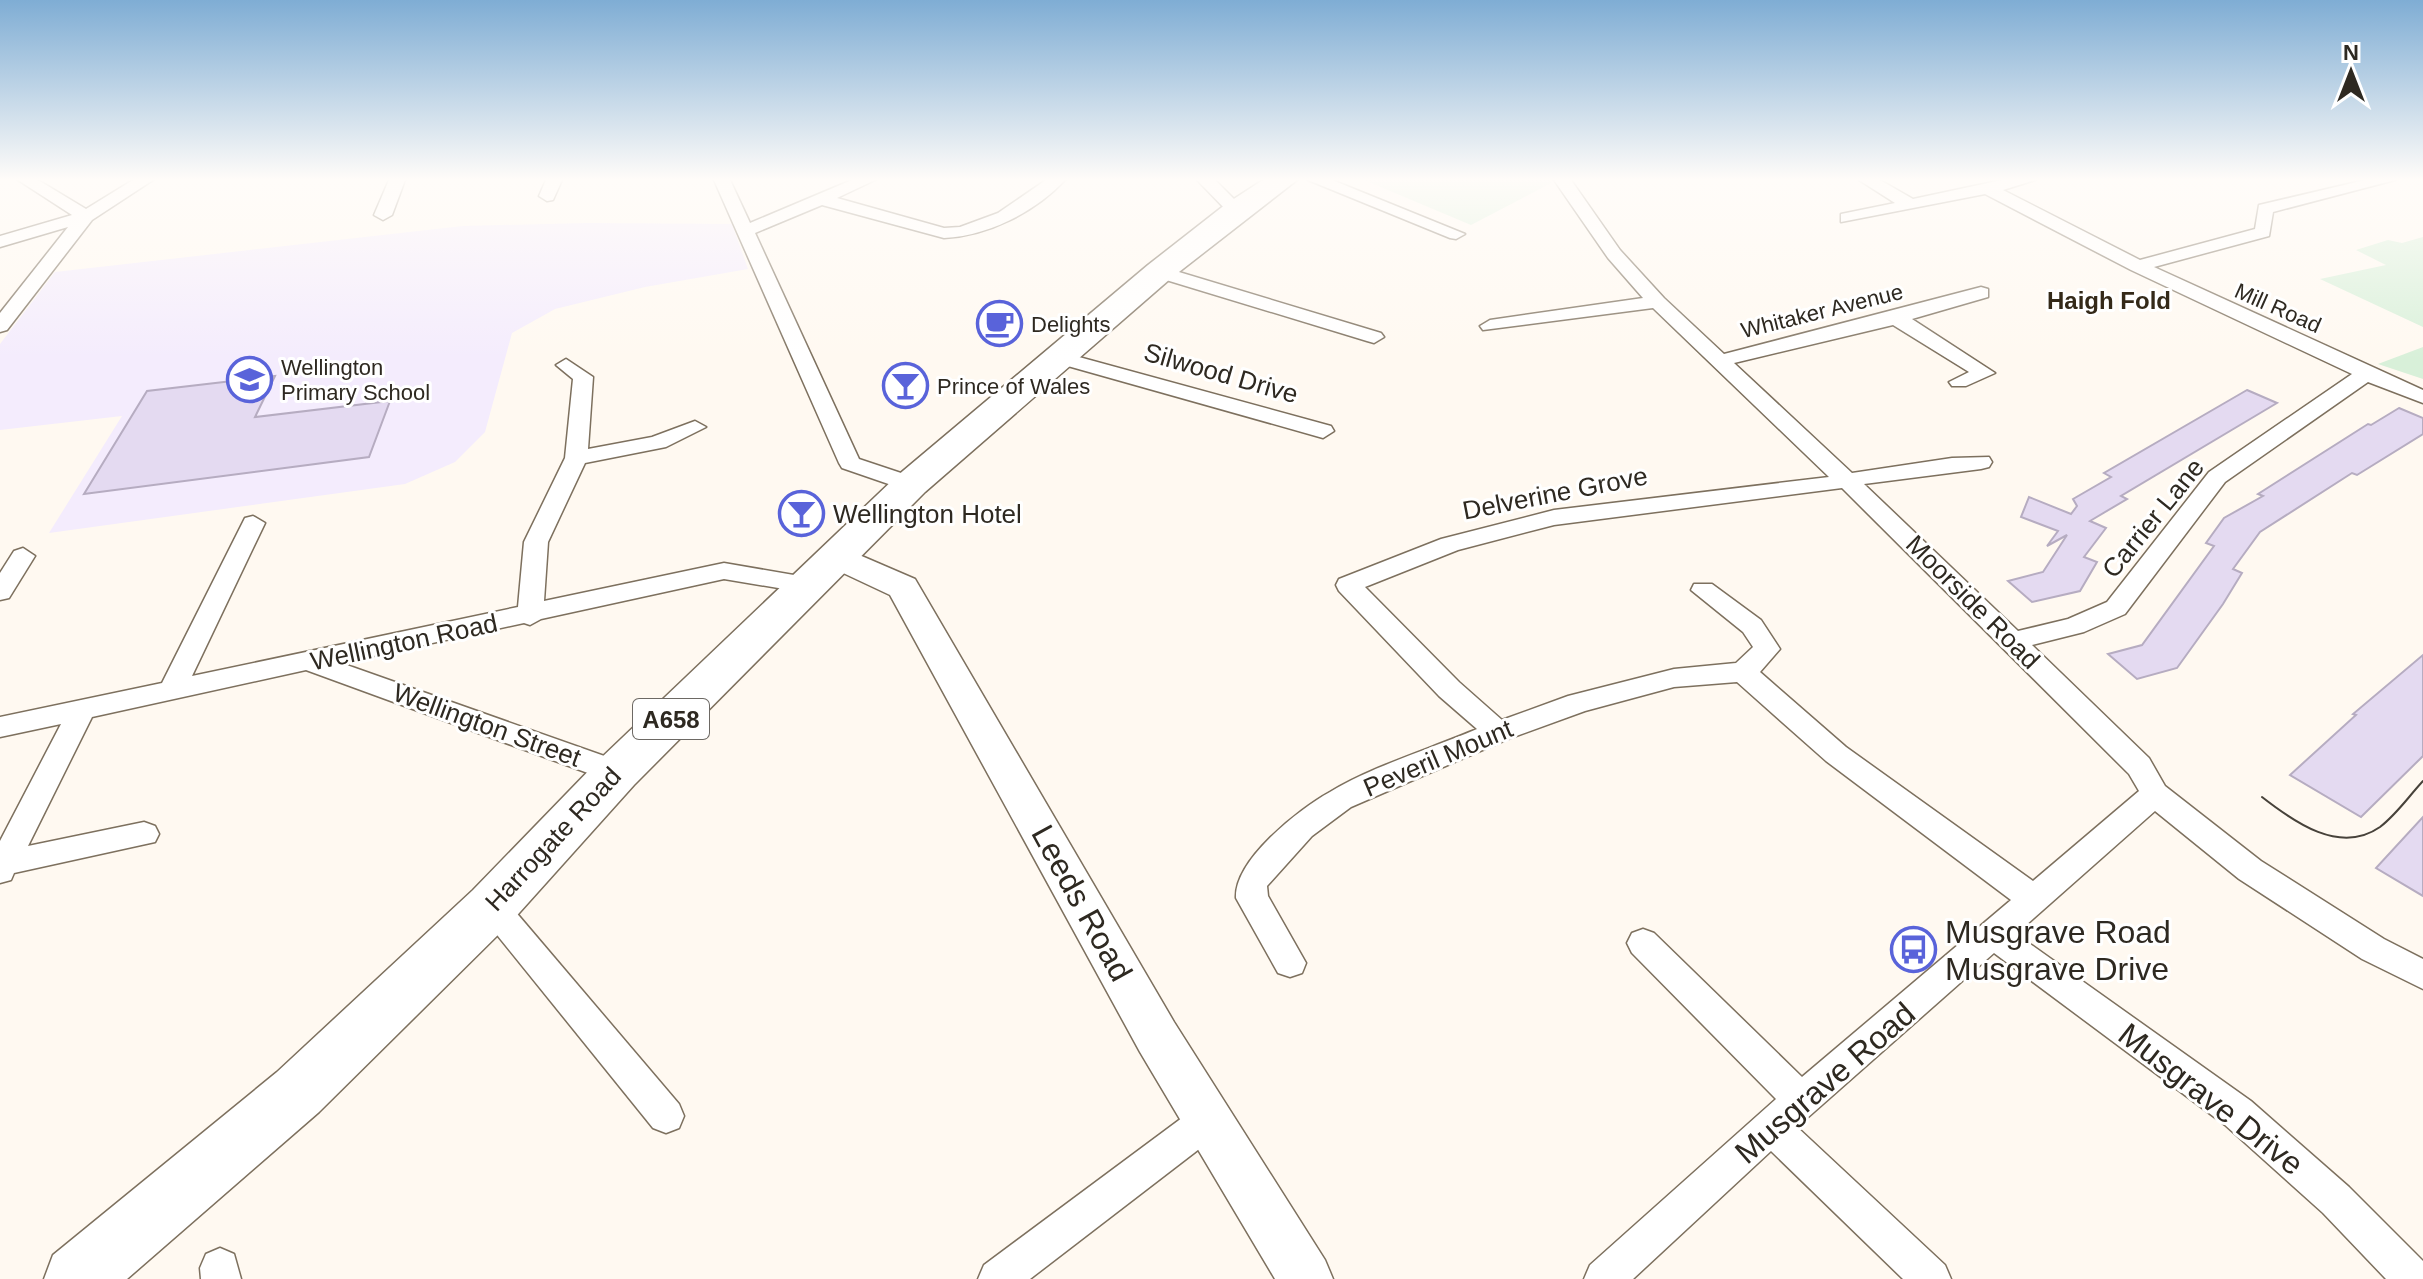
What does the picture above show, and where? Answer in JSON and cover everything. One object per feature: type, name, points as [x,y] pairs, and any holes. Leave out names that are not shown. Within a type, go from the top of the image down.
[{"type":"highway","name":"Harrogate Road","points":[[77,1279],[298,1092],[492,906],[617,772],[911,484],[1159,272],[1185,240]]},
{"type":"street","points":[[0,326],[67,240]]},
{"type":"street","points":[[751,240],[850,463],[911,484]]},
{"type":"street","name":"Moorside Road","points":[[1604,240],[1657,302],[1845,479],[2139,766],[2155,794],[2250,870],[2373,949],[2423,975]]},
{"type":"street","name":"Mill Road","points":[[2086,240],[2365,375],[2423,397]]},
{"type":"street","points":[[2137,266],[2235,240]]},
{"type":"street","points":[[1159,272],[1374,337]]},
{"type":"street","name":"Whitaker Avenue","points":[[1719,361],[1896,318],[1981,293]]},
{"type":"street","points":[[1490,326],[1657,302]]},
{"type":"street","points":[[1896,318],[1985,373],[1959,382]]},
{"type":"street","name":"Silwood Drive","points":[[1057,357],[1323,431]]},
{"type":"street","points":[[530,616],[536,542],[576,458],[583,377],[566,365]]},
{"type":"street","name":"Carrier Lane","points":[[2012,641],[2075,626],[2116,608],[2165,549],[2217,477],[2365,375]]},
{"type":"street","points":[[576,458],[658,442],[695,427]]},
{"type":"street","points":[[1845,479],[1907,468],[1981,462]]},
{"type":"street","name":"Delverine Grove","points":[[1498,732],[1449,689],[1348,585],[1399,561],[1493,530],[1626,506],[1747,496],[1845,479]]},
{"type":"street","points":[[171,691],[253,523]]},
{"type":"street","points":[[0,592],[23,556]]},
{"type":"street","name":"Wellington Road","points":[[0,727],[530,616],[724,571],[822,570]]},
{"type":"street","name":"Leeds Road","points":[[822,570],[903,587],[1207,1121],[1306,1279]]},
{"type":"street","points":[[1703,590],[1752,626],[1767,649],[1743,672],[1836,754],[2032,898]]},
{"type":"street","name":"Wellington Street","points":[[311,662],[617,772]]},
{"type":"street","name":"Peveril Mount","points":[[1290,963],[1252,898],[1251,885],[1260,870],[1301,828],[1341,799],[1498,732],[1578,703],[1674,678],[1743,672]]},
{"type":"street","points":[[2,867],[81,712]]},
{"type":"street","name":"Musgrave Road","points":[[1604,1279],[1771,1127],[1995,936],[2032,898],[2155,794]]},
{"type":"street","points":[[2,867],[144,834]]},
{"type":"street","points":[[492,906],[666,1116]]},
{"type":"street","name":"Musgrave Drive","points":[[1995,936],[2238,1113],[2336,1200],[2413,1279]]},
{"type":"street","points":[[1643,943],[1802,1101]]},
{"type":"street","points":[[998,1279],[1207,1121]]},
{"type":"street","points":[[1771,1127],[1931,1279]]},
{"type":"shaded area","name":"Wellington Primary School","points":[[342,240],[738,240],[748,269],[645,287],[555,309],[512,333],[485,432],[455,462],[405,484],[49,533],[122,416],[0,430],[0,344],[55,272]]},
{"type":"green space","points":[[2388,240],[2402,243],[2423,240],[2423,327],[2320,279],[2386,265],[2356,250]]},
{"type":"green space","points":[[2423,347],[2423,379],[2378,364]]},
{"type":"building","points":[[275,376],[255,417],[390,401],[369,457],[84,494],[147,391]]},
{"type":"building","points":[[2247,390],[2277,403],[2121,496],[2127,499],[2090,521],[2106,528],[2084,557],[2097,562],[2080,591],[2032,602],[2008,581],[2043,572],[2067,535],[2047,546],[2058,531],[2021,517],[2029,497],[2071,514],[2077,506],[2073,499],[2111,477],[2104,473]]},
{"type":"building","points":[[2399,408],[2423,418],[2423,434],[2357,475],[2352,473],[2260,532],[2233,569],[2242,573],[2177,668],[2137,679],[2108,654],[2142,645],[2214,546],[2206,543],[2224,518],[2263,496],[2258,494],[2368,424]]},
{"type":"building","points":[[2423,655],[2423,756],[2361,817],[2290,775],[2356,715],[2353,714]]},
{"type":"building","points":[[2423,817],[2423,896],[2376,868]]},
{"type":"tram line","points":[[2262,797],[2303,825],[2318,832],[2349,838],[2365,835],[2380,827],[2423,781]]},
{"type":"place","name":"Delights","points":[[1000,324]]},
{"type":"place","name":"Wellington Primary School","points":[[250,380]]},
{"type":"place","name":"Prince of Wales","points":[[906,386]]},
{"type":"place","name":"Wellington Hotel","points":[[802,514]]},
{"type":"place","name":"Musgrave Road Musgrave Drive","points":[[1914,950]]},
{"type":"district","name":"Haigh Fold","points":[[2109,300]]}]
